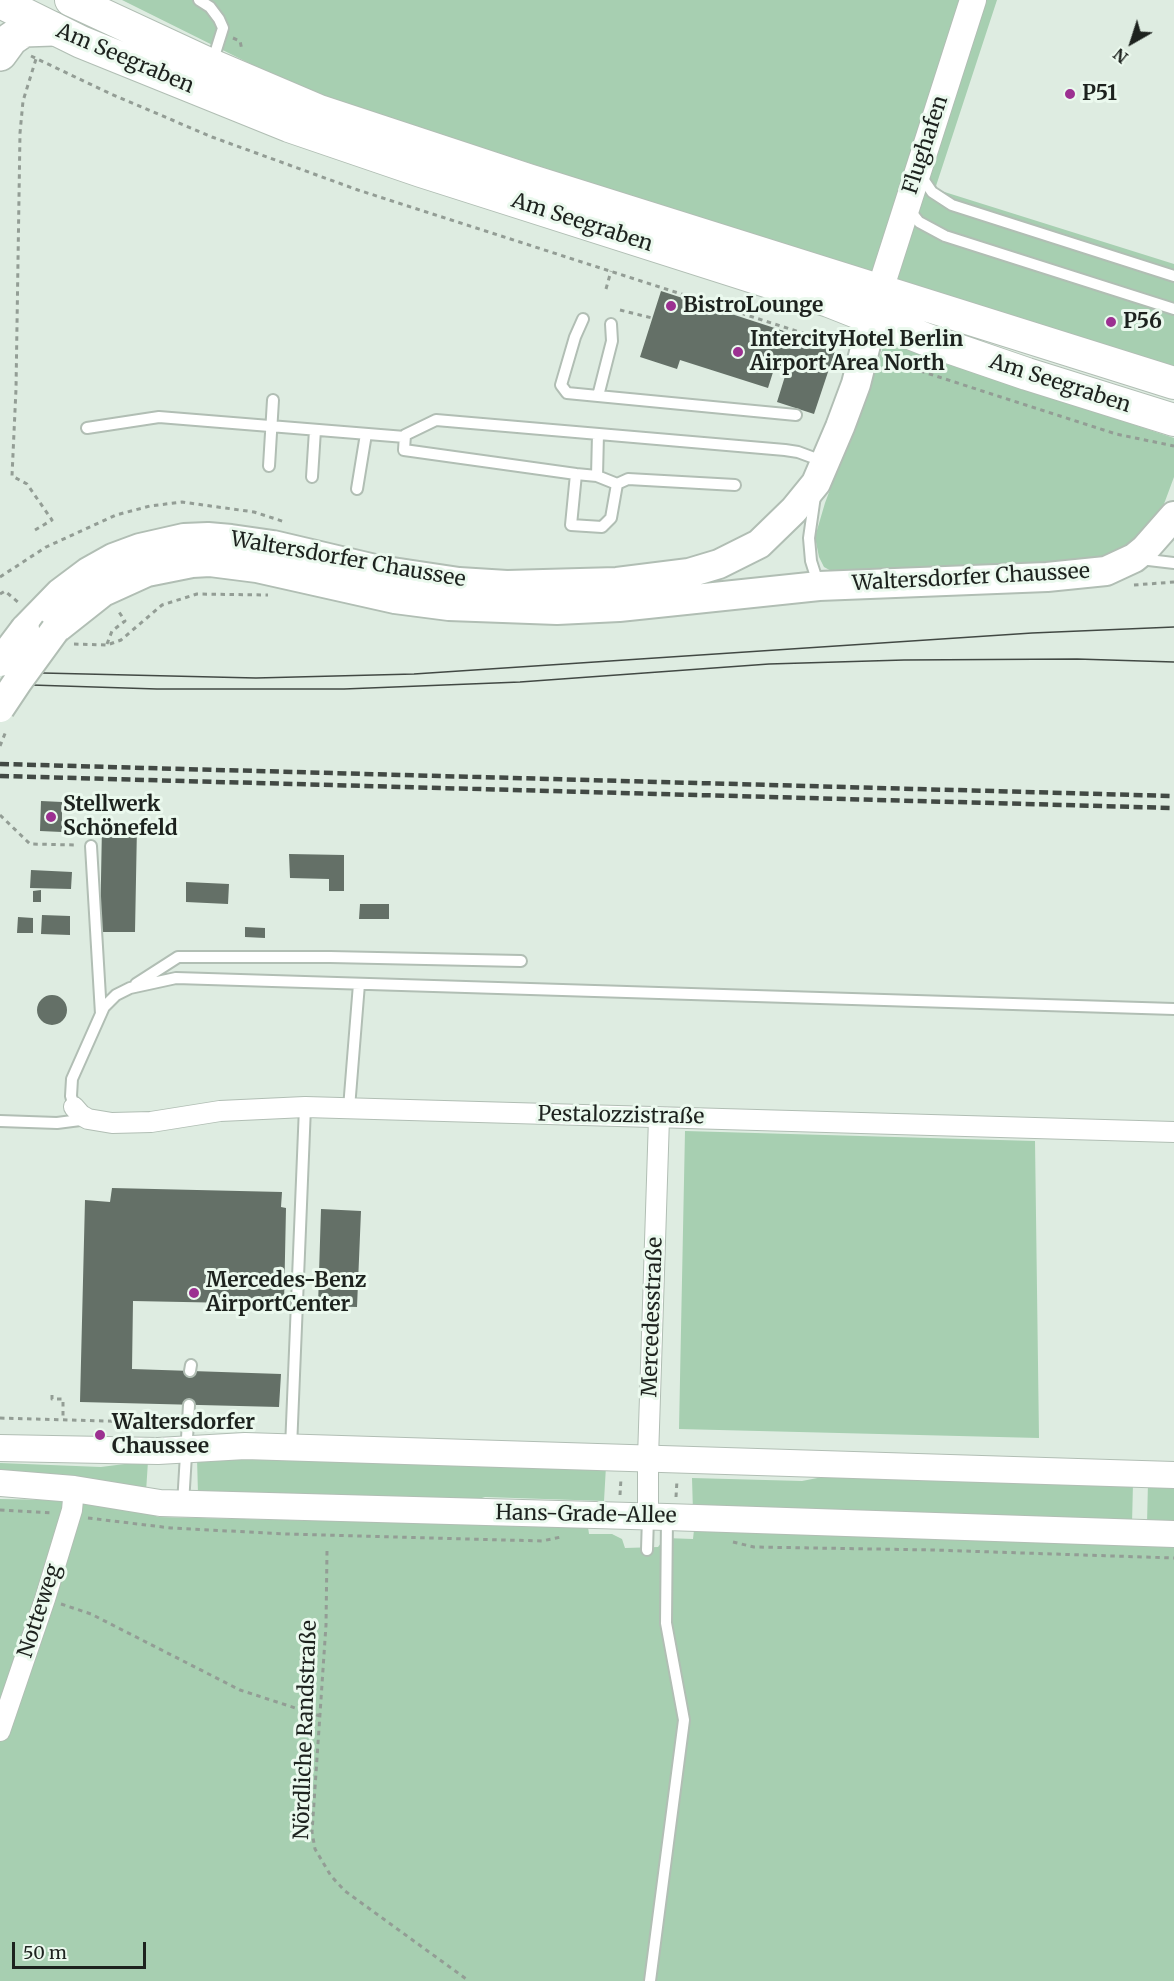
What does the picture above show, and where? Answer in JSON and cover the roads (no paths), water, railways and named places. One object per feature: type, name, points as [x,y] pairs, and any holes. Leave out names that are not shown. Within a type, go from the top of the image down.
[{"type":"highway","points":[[17,50],[24,30],[53,29]]},
{"type":"main road","name":"Am Seegraben","points":[[71,0],[211,65],[319,111],[562,191],[876,304],[1174,383]]},
{"type":"main road","name":"Am Seegraben","points":[[1,2],[53,29],[309,133],[828,301],[876,304],[1027,374],[1174,420]]},
{"type":"main road","name":"Waltersdorfer Chaussee","points":[[0,662],[23,617],[88,572],[113,558],[140,548],[184,538],[208,537],[263,544],[379,570],[459,582],[507,585],[617,582],[689,573],[718,564],[759,544],[795,510],[820,472],[856,384],[876,304]]},
{"type":"main road","name":"Waltersdorfer Chaussee","points":[[0,708],[18,681],[104,592],[147,572],[192,563],[210,562],[257,568],[395,599],[449,606],[558,610],[819,586],[1047,577],[1106,571],[1134,558],[1156,539],[1174,516]]},
{"type":"street","name":"Flughafen","points":[[876,304],[973,0]]},
{"type":"street","name":"Pestalozzistraße","points":[[81,1113],[112,1123],[151,1122],[220,1112],[305,1107],[1174,1132]]},
{"type":"street","name":"Mercedesstraße","points":[[659,1118],[648,1458],[664,1517]]},
{"type":"street","points":[[0,1448],[103,1451],[245,1446],[1174,1475]]},
{"type":"street","name":"Hans-Grade-Allee","points":[[0,1483],[74,1489],[160,1503],[183,1504],[1174,1534]]},
{"type":"street","name":"Notteweg","points":[[0,1731],[45,1599],[70,1516],[74,1489]]},
{"type":"lane","points":[[199,0],[210,7],[223,28],[211,65]]},
{"type":"lane","points":[[918,170],[932,192],[952,205],[1174,276]]},
{"type":"lane","points":[[906,205],[919,222],[945,236],[1174,309]]},
{"type":"lane","points":[[583,319],[561,385],[567,393],[796,415]]},
{"type":"lane","points":[[598,396],[612,341],[611,324]]},
{"type":"lane","points":[[268,466],[273,400]]},
{"type":"lane","points":[[87,428],[159,417],[405,437]]},
{"type":"lane","points":[[735,485],[628,479],[616,484],[597,476],[404,450],[405,435],[436,420],[785,450],[798,452],[820,472]]},
{"type":"lane","points":[[312,477],[315,430]]},
{"type":"lane","points":[[357,489],[366,434]]},
{"type":"lane","points":[[597,476],[598,434]]},
{"type":"lane","name":"Waltersdorfer Chaussee","points":[[819,586],[811,561],[809,537],[820,472]]},
{"type":"lane","points":[[576,474],[571,525],[602,527],[611,518],[616,484]]},
{"type":"lane","points":[[1134,558],[1174,563]]},
{"type":"lane","points":[[91,846],[101,1014]]},
{"type":"lane","points":[[0,1122],[57,1123],[81,1113],[71,1096],[72,1080],[104,1007],[116,994],[130,988],[178,957],[521,961]]},
{"type":"lane","points":[[130,988],[176,978],[1174,1009]]},
{"type":"lane","points":[[349,1108],[359,984]]},
{"type":"lane","points":[[291,1448],[305,1107]]},
{"type":"lane","points":[[183,1504],[189,1405]]},
{"type":"lane","points":[[648,1550],[664,1517]]},
{"type":"lane","points":[[650,1981],[684,1720],[666,1623],[664,1517]]},
{"type":"tram line","points":[[0,672],[256,678],[414,674],[1032,633],[1174,627]]},
{"type":"tram line","points":[[0,684],[157,689],[344,689],[520,682],[769,664],[904,660],[1077,659],[1174,662]]},
{"type":"railway","points":[[0,764],[1174,796]]},
{"type":"railway","points":[[0,776],[1174,808]]},
{"type":"place","name":"P51","points":[[1070,94]]},
{"type":"place","name":"BistroLounge","points":[[671,306]]},
{"type":"place","name":"P56","points":[[1111,322]]},
{"type":"place","name":"IntercityHotel Berlin Airport Area North","points":[[738,352]]},
{"type":"place","name":"Stellwerk Schönefeld","points":[[51,817]]},
{"type":"place","name":"Mercedes-Benz AirportCenter","points":[[194,1293]]},
{"type":"place","name":"Waltersdorfer Chaussee","points":[[100,1435]]}]
